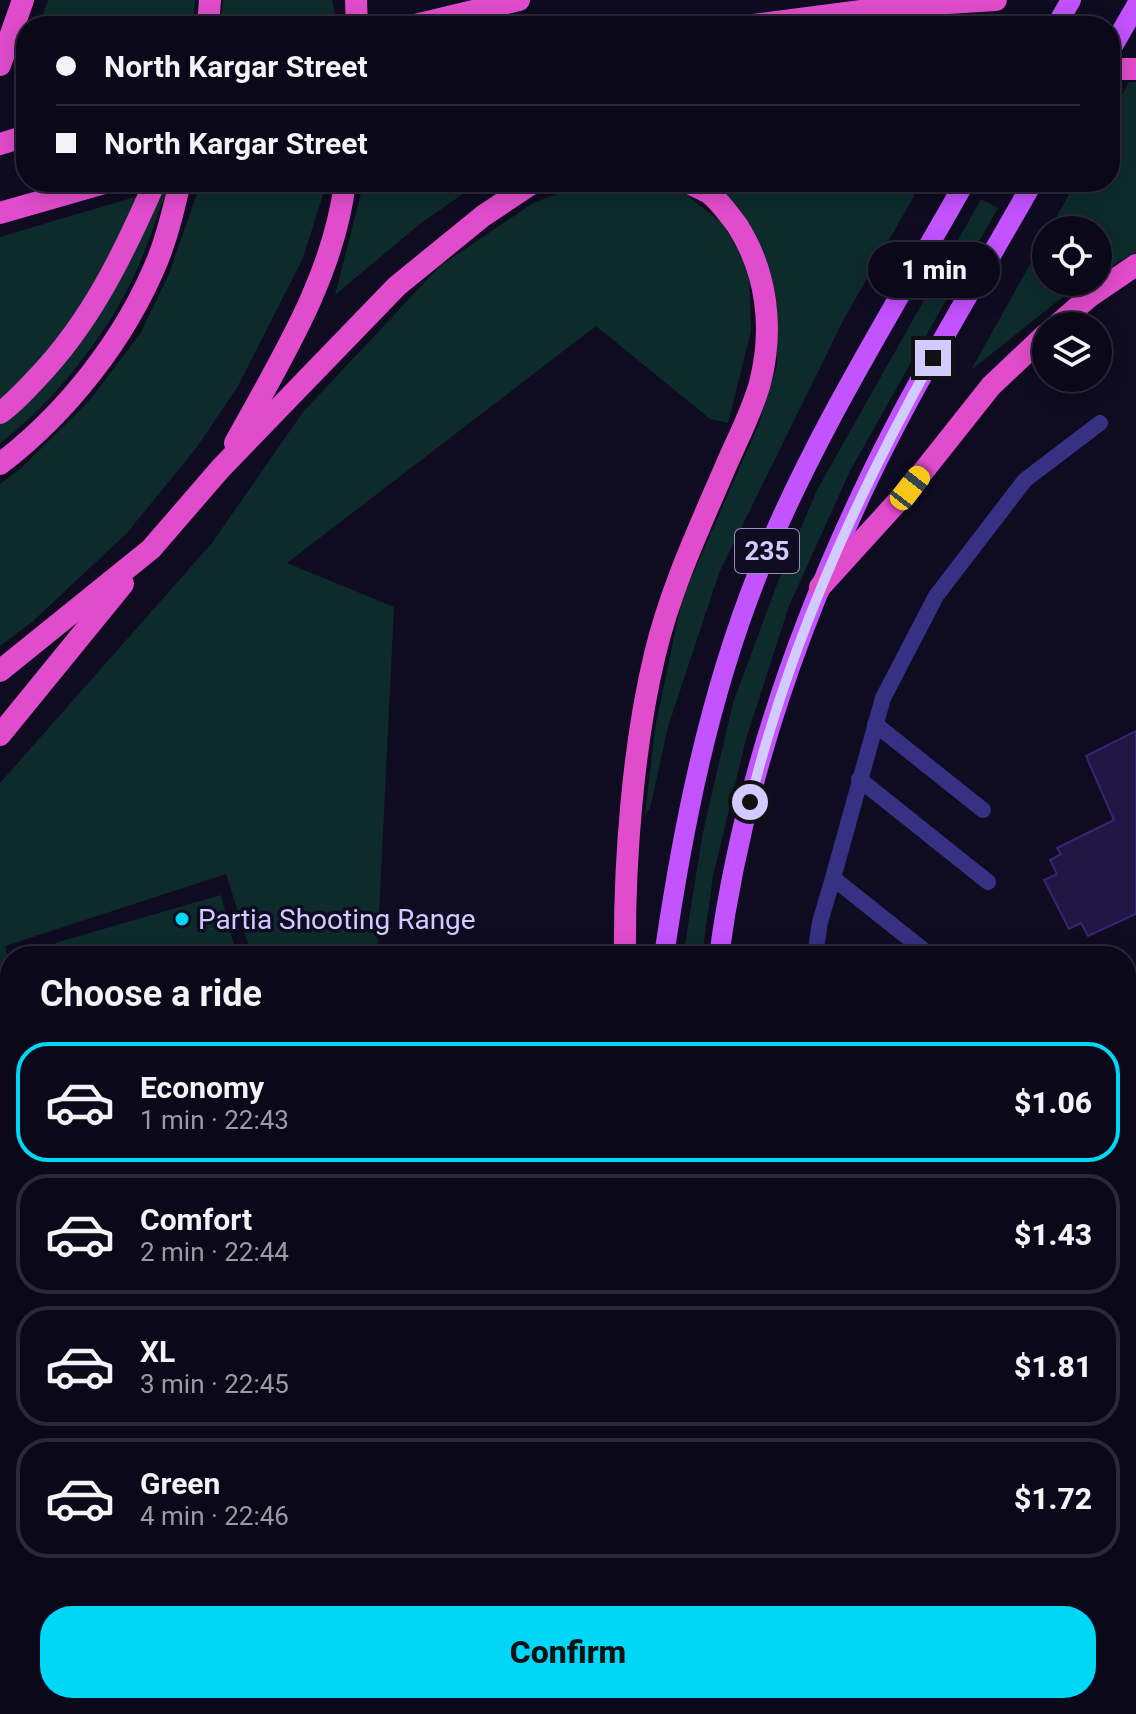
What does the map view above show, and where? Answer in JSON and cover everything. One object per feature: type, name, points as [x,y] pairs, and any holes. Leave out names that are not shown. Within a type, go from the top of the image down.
[{"type":"highway","points":[[453,16],[519,0]]},
{"type":"highway","points":[[822,16],[899,6],[996,0]]},
{"type":"highway","points":[[0,65],[16,20]]},
{"type":"highway","points":[[0,213],[73,192]]},
{"type":"highway","points":[[5,409],[52,363],[93,309],[126,249],[151,192]]},
{"type":"highway","points":[[0,464],[32,440],[71,396],[132,312],[157,261],[178,192]]},
{"type":"highway","points":[[221,468],[300,324],[342,212],[344,192]]},
{"type":"highway","points":[[0,735],[221,468],[397,286],[483,216],[519,192]]},
{"type":"highway","points":[[625,946],[635,778],[655,654],[677,579],[760,383],[766,348],[762,277],[750,247],[731,217],[705,192]]},
{"type":"highway","points":[[1072,312],[1136,265]]},
{"type":"highway","points":[[820,587],[910,488],[991,386],[1032,347]]},
{"type":"highway","points":[[0,671],[151,549]]},
{"type":"main road","points":[[1120,34],[1136,6]]},
{"type":"main road","name":"235","points":[[666,946],[698,768],[716,694],[757,574],[827,428],[959,192]]},
{"type":"main road","name":"235","points":[[721,946],[742,831],[764,744],[820,587],[894,430],[1027,192]]},
{"type":"lane","points":[[816,946],[820,922],[883,698],[936,596],[1025,480],[1100,423]]},
{"type":"lane","points":[[875,724],[983,810]]},
{"type":"lane","points":[[859,779],[988,882]]},
{"type":"lane","points":[[833,878],[918,946]]},
{"type":"green space","points":[[48,0],[195,0],[194,16],[42,16]]},
{"type":"green space","points":[[223,0],[332,0],[336,16],[221,16]]},
{"type":"green space","points":[[1129,82],[1136,82],[1136,253],[1112,266],[1112,216],[1057,216],[1070,192],[1120,192],[1120,99]]},
{"type":"green space","points":[[151,192],[166,192],[133,278],[106,326],[50,398],[0,443],[0,237]]},
{"type":"green space","points":[[198,192],[324,192],[303,258],[238,386],[197,447],[127,533],[32,622],[0,646],[0,484],[21,468],[89,401],[140,334],[169,274]]},
{"type":"green space","points":[[361,192],[466,192],[421,223],[335,295]]},
{"type":"green space","points":[[563,192],[678,192],[687,195],[723,224],[749,269],[751,331],[728,423],[710,419],[596,326],[287,563],[394,607],[377,946],[249,946],[226,874],[0,946],[0,783],[212,543],[303,412],[440,266],[533,203]]},
{"type":"green space","points":[[706,192],[916,192],[844,319],[719,573],[668,727],[650,808],[645,815],[655,728],[682,599],[758,426],[777,365],[777,315],[770,273]]},
{"type":"green space","points":[[981,199],[998,208],[850,471],[789,606],[746,739],[713,876],[703,946],[685,946],[703,832],[733,703],[777,584],[817,490]]},
{"type":"green space","points":[[1032,261],[1032,296],[1064,296],[1044,312],[1032,312],[1032,322],[971,370]]},
{"type":"green space","name":"Partia Shooting Range","points":[[221,895],[234,946],[56,946],[55,943]]},
{"type":"building","points":[[1136,731],[1136,914],[1088,936],[1081,923],[1069,929],[1044,880],[1057,874],[1050,860],[1061,854],[1057,848],[1114,820],[1086,756]]},
{"type":"place","name":"Partia Shooting Range","points":[[182,919]]},
{"type":"route","points":[[750,802],[764,744],[820,587],[856,505],[933,358]]}]
